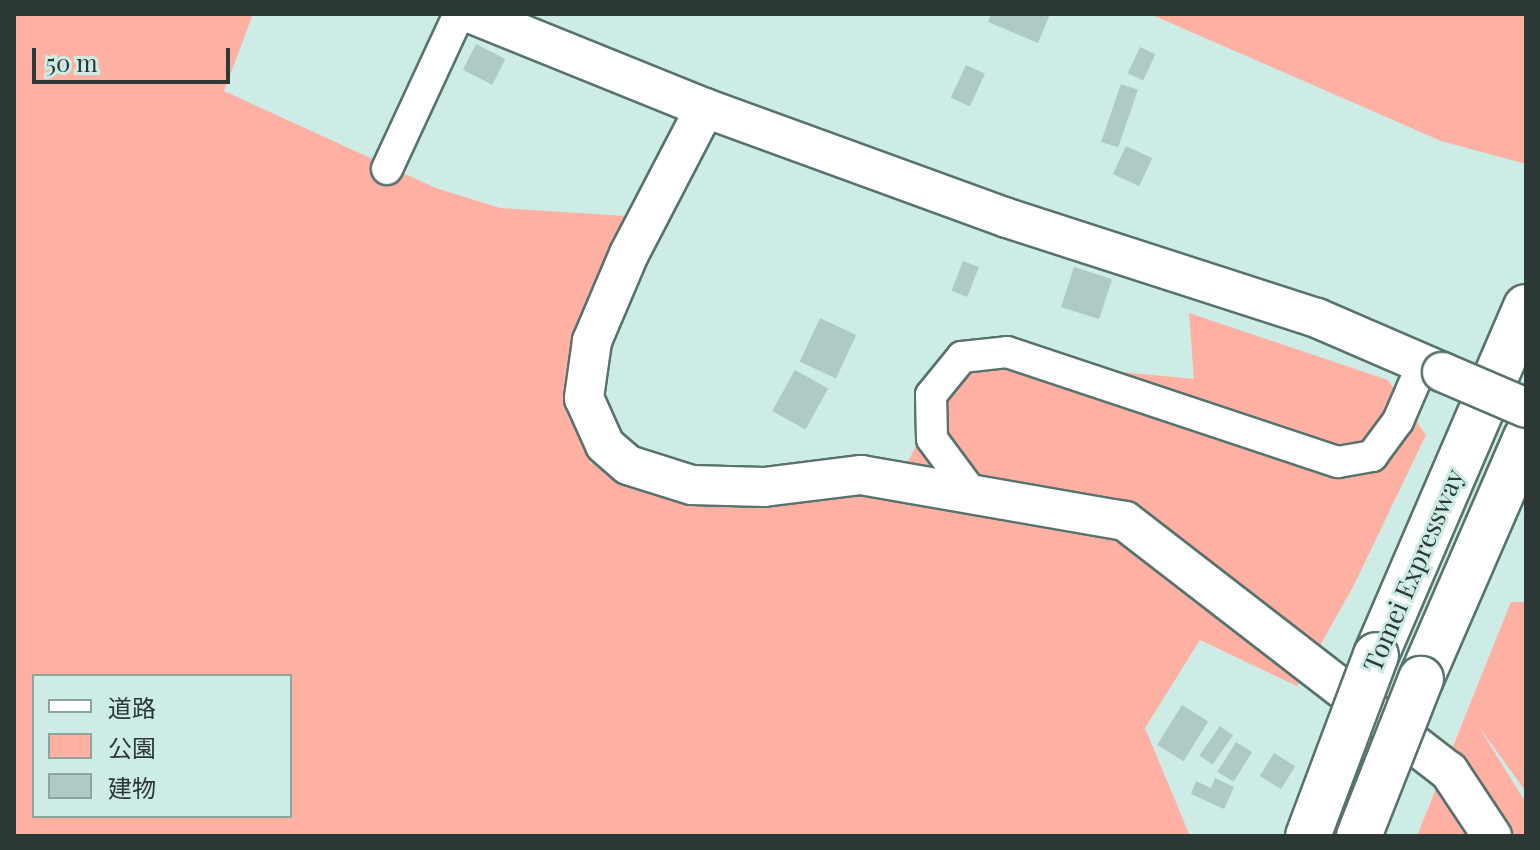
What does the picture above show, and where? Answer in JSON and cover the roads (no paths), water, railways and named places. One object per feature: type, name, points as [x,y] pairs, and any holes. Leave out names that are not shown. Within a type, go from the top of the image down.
[{"type":"highway","name":"Tomei Expressway","points":[[1308,836],[1376,655],[1526,307]]},
{"type":"highway","name":"Tomei Expressway","points":[[1359,836],[1421,679],[1526,437]]},
{"type":"street","points":[[387,169],[459,14]]},
{"type":"street","points":[[472,14],[705,108],[1007,218],[1317,318],[1526,408]]},
{"type":"street","points":[[705,108],[629,254],[592,341],[584,398],[605,445],[628,465],[692,485],[764,487],[861,475],[1125,521],[1449,771],[1492,836]]},
{"type":"street","points":[[972,493],[932,439],[931,395],[962,357],[1007,352],[1338,462],[1372,456],[1433,367]]}]
